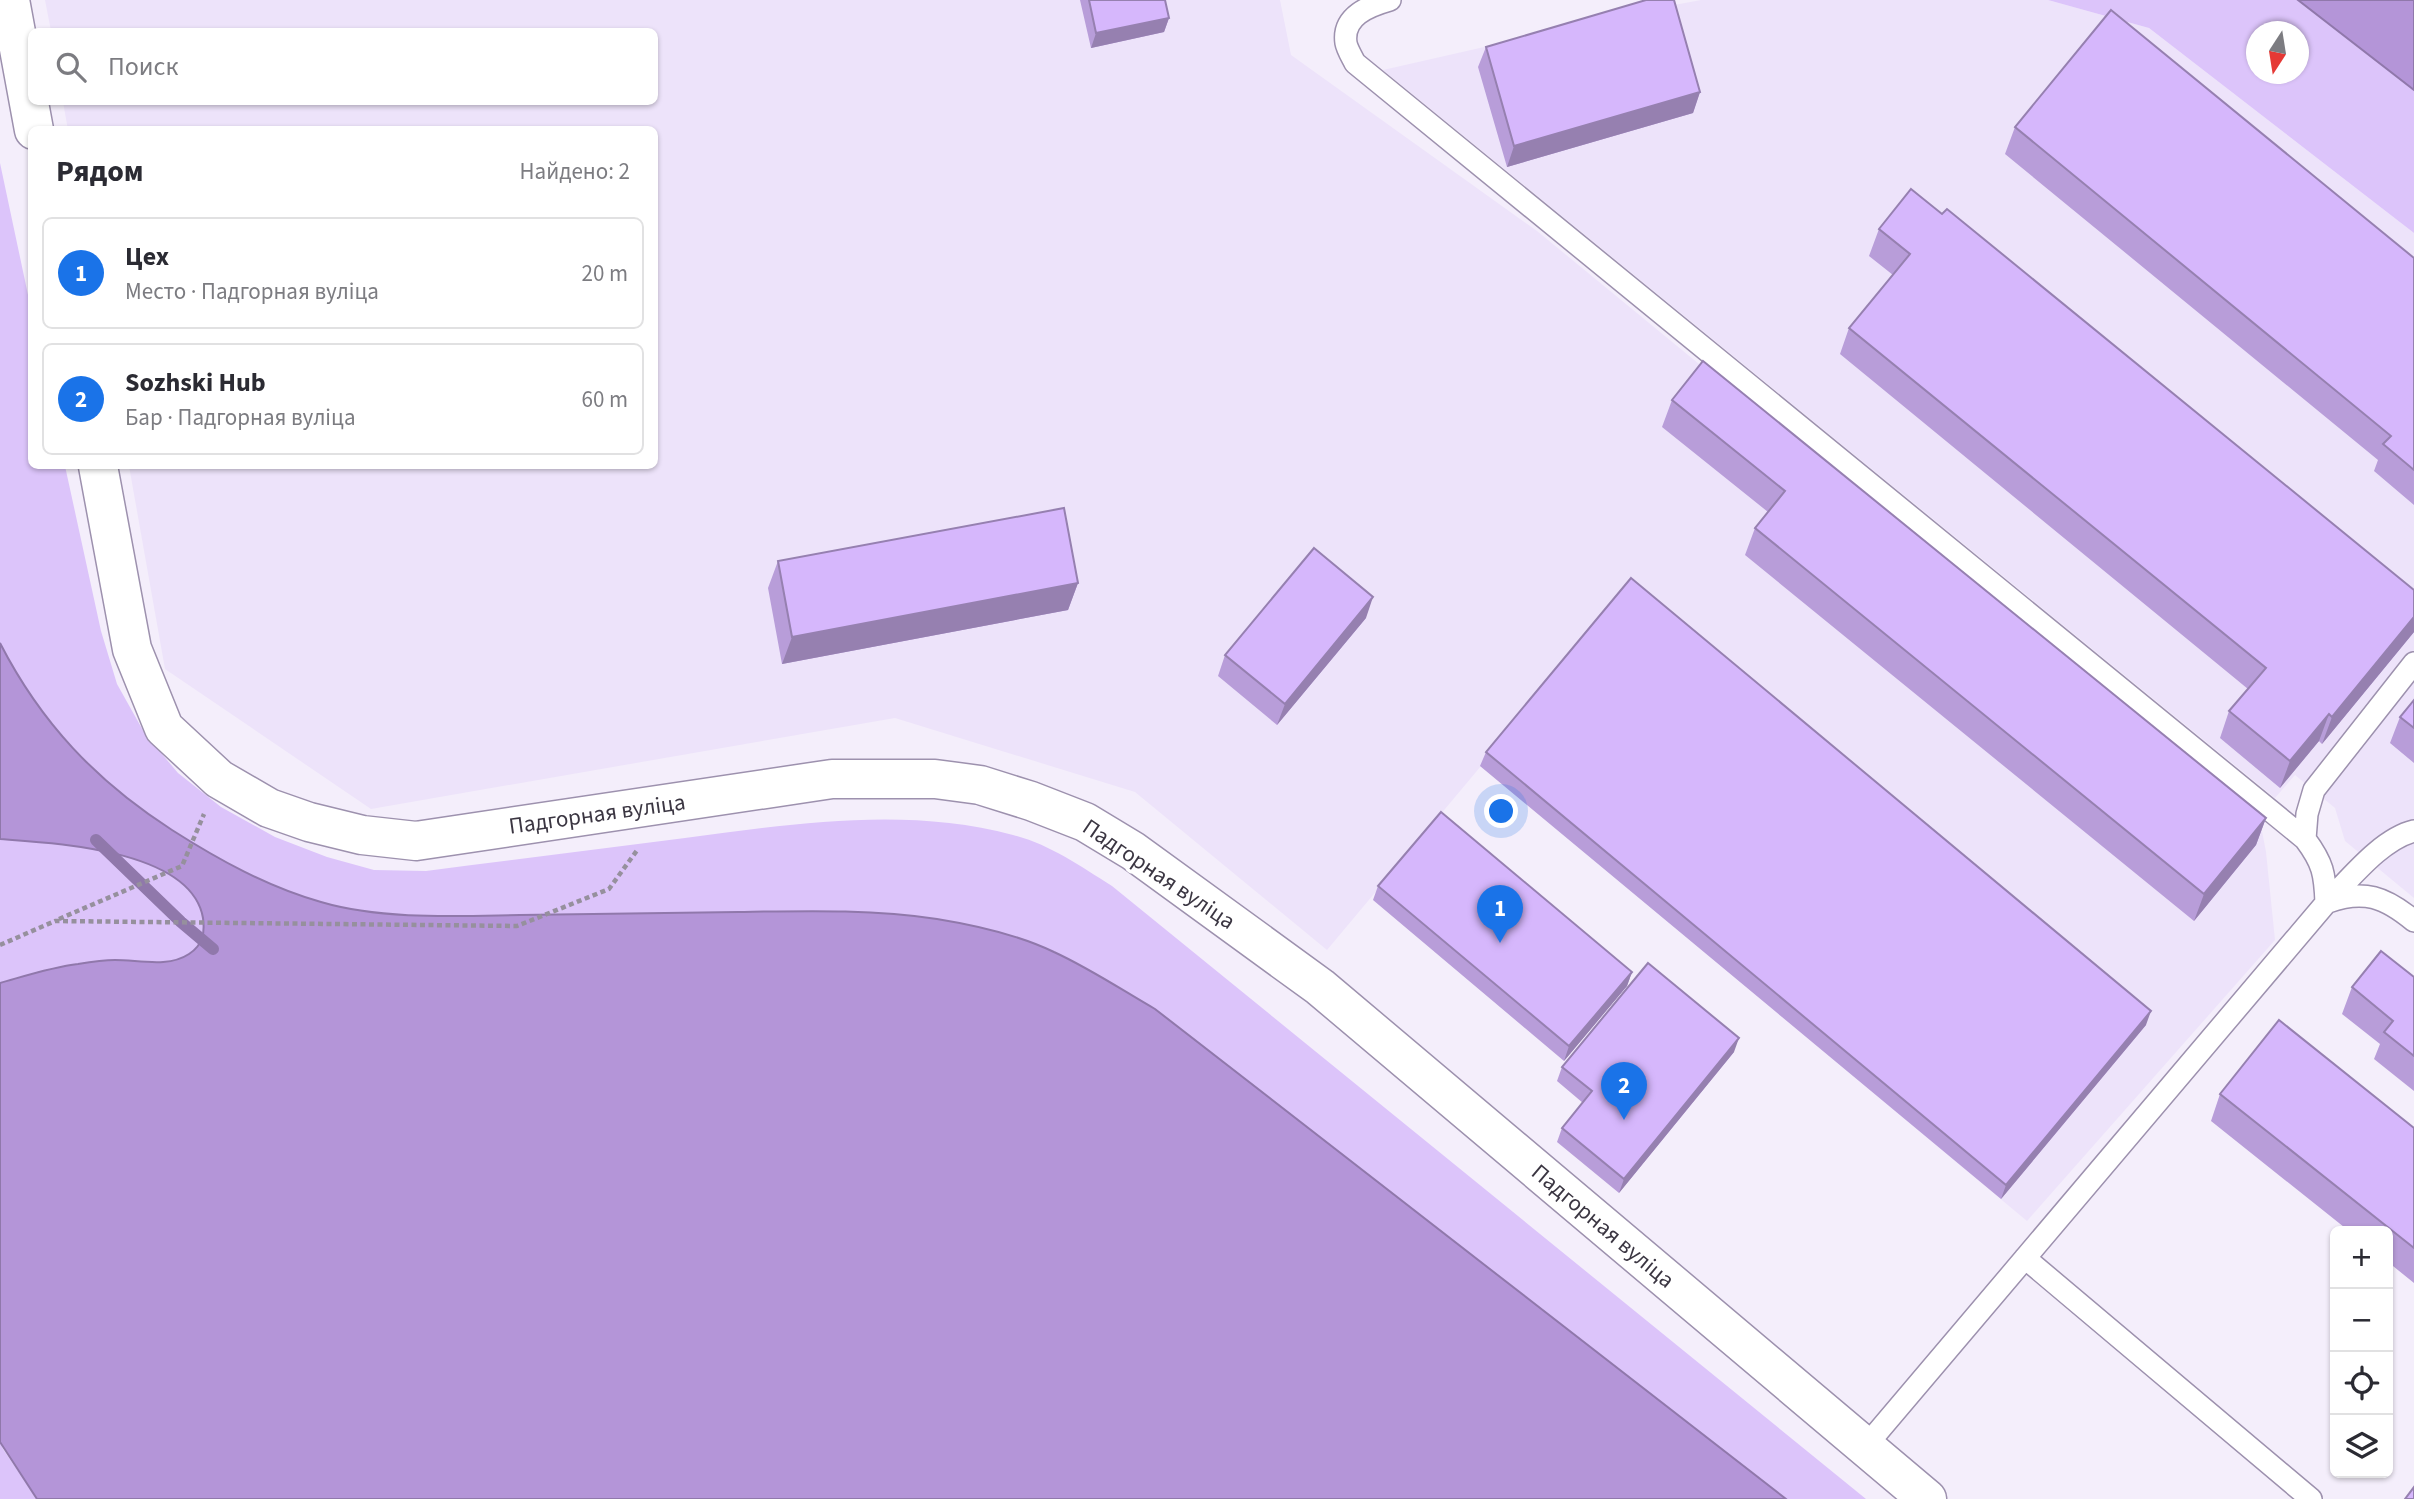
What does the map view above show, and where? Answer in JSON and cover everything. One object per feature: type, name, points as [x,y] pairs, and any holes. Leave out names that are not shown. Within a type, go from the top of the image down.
[{"type":"street","points":[[10,0],[28,98]]},
{"type":"street","points":[[29,105],[33,126]]},
{"type":"street","name":"Падгорная вуліца","points":[[98,469],[132,649],[164,728],[219,779],[269,808],[309,822],[362,835],[416,841],[832,779],[935,779],[980,786],[1031,801],[1084,822],[1133,851],[1320,987],[1927,1499]]},
{"type":"lane","points":[[1390,0],[1367,6],[1353,17],[1346,31],[1345,44],[1355,63],[2305,839],[2319,857],[2325,875],[2326,903]]},
{"type":"lane","points":[[2305,839],[2307,814],[2314,790],[2414,663]]},
{"type":"lane","points":[[1865,1447],[2326,903],[2368,860],[2400,834],[2414,831]]},
{"type":"lane","points":[[2326,903],[2346,896],[2379,898],[2396,906],[2414,921]]},
{"type":"lane","points":[[2025,1258],[2311,1499]]},
{"type":"path","points":[[0,946],[182,866],[219,779]]},
{"type":"path","points":[[55,920],[517,926],[609,889],[672,803]]},
{"type":"shaded area","points":[[45,0],[1280,0],[1291,55],[1537,231],[2253,819],[2262,831],[2266,852],[2275,940],[2027,1221],[1481,766],[1327,950],[1135,792],[895,718],[371,809],[165,669],[130,469],[658,469],[658,126],[67,126],[64,105],[658,105],[658,28],[50,28]]},
{"type":"shaded area","points":[[1701,0],[2048,0],[2149,28],[2414,233],[2414,898],[2345,841],[2335,808],[2295,775],[2275,798],[1383,70]]},
{"type":"shaded area","points":[[2048,0],[2298,0],[2414,90],[2414,233],[2149,28]]},
{"type":"shaded area","points":[[2298,0],[2414,0],[2414,90]]},
{"type":"shaded area","points":[[0,163],[28,295],[28,469],[66,469],[101,631],[117,684],[145,734],[178,773],[221,807],[275,837],[327,857],[374,870],[426,871],[849,820],[931,821],[972,826],[1039,844],[1112,886],[1866,1499],[328,1499],[153,961],[75,965],[0,983]]},
{"type":"shaded area","points":[[0,643],[33,699],[52,724],[95,770],[119,791],[172,830],[226,862],[282,889],[321,902],[369,912],[420,916],[863,912],[937,919],[982,928],[1054,952],[1155,1009],[1786,1499],[37,1499],[0,1442],[0,983],[68,965],[115,960],[172,961],[189,954],[200,943],[204,923],[193,895],[174,877],[147,864],[117,854],[84,848],[0,839]]},
{"type":"shaded area","points":[[0,1442],[3,1449],[37,1499],[0,1499]]},
{"type":"building","points":[[1089,0],[1165,0],[1169,18],[1096,33]]},
{"type":"building","points":[[1646,0],[1674,0],[1700,92],[1514,146],[1486,47]]},
{"type":"building","points":[[2111,10],[2414,258],[2414,470],[2383,444],[2391,436],[2015,127]]},
{"type":"building","points":[[1911,189],[1942,214],[1947,209],[2414,590],[2414,617],[2332,717],[2329,714],[2290,761],[2229,711],[2266,668],[1849,328],[1910,254],[1879,229]]},
{"type":"building","points":[[1703,361],[2266,818],[2204,894],[1755,528],[1785,491],[1672,400]]},
{"type":"building","points":[[1064,508],[1078,583],[792,637],[778,561]]},
{"type":"building","points":[[1314,548],[1373,597],[1285,704],[1225,655]]},
{"type":"building","points":[[1631,578],[2151,1011],[2006,1185],[1486,752]]},
{"type":"building","points":[[2414,700],[2414,728],[2400,717]]},
{"type":"building","points":[[1441,812],[1632,972],[1569,1046],[1378,886]]},
{"type":"building","points":[[2381,951],[2414,977],[2414,1056],[2384,1032],[2393,1021],[2352,987]]},
{"type":"building","points":[[1648,963],[1739,1038],[1624,1179],[1562,1128],[1592,1091],[1562,1067]]},
{"type":"building","points":[[2279,1020],[2414,1128],[2414,1248],[2393,1231],[2393,1226],[2386,1226],[2220,1094]]},
{"type":"building","points":[[2414,1487],[2414,1499],[2405,1499]]},
{"type":"waterway","points":[[96,840],[213,949]]},
{"type":"place","name":"Цех","points":[[1500,943]]},
{"type":"place","name":"Sozhski Hub","points":[[1624,1120]]}]
